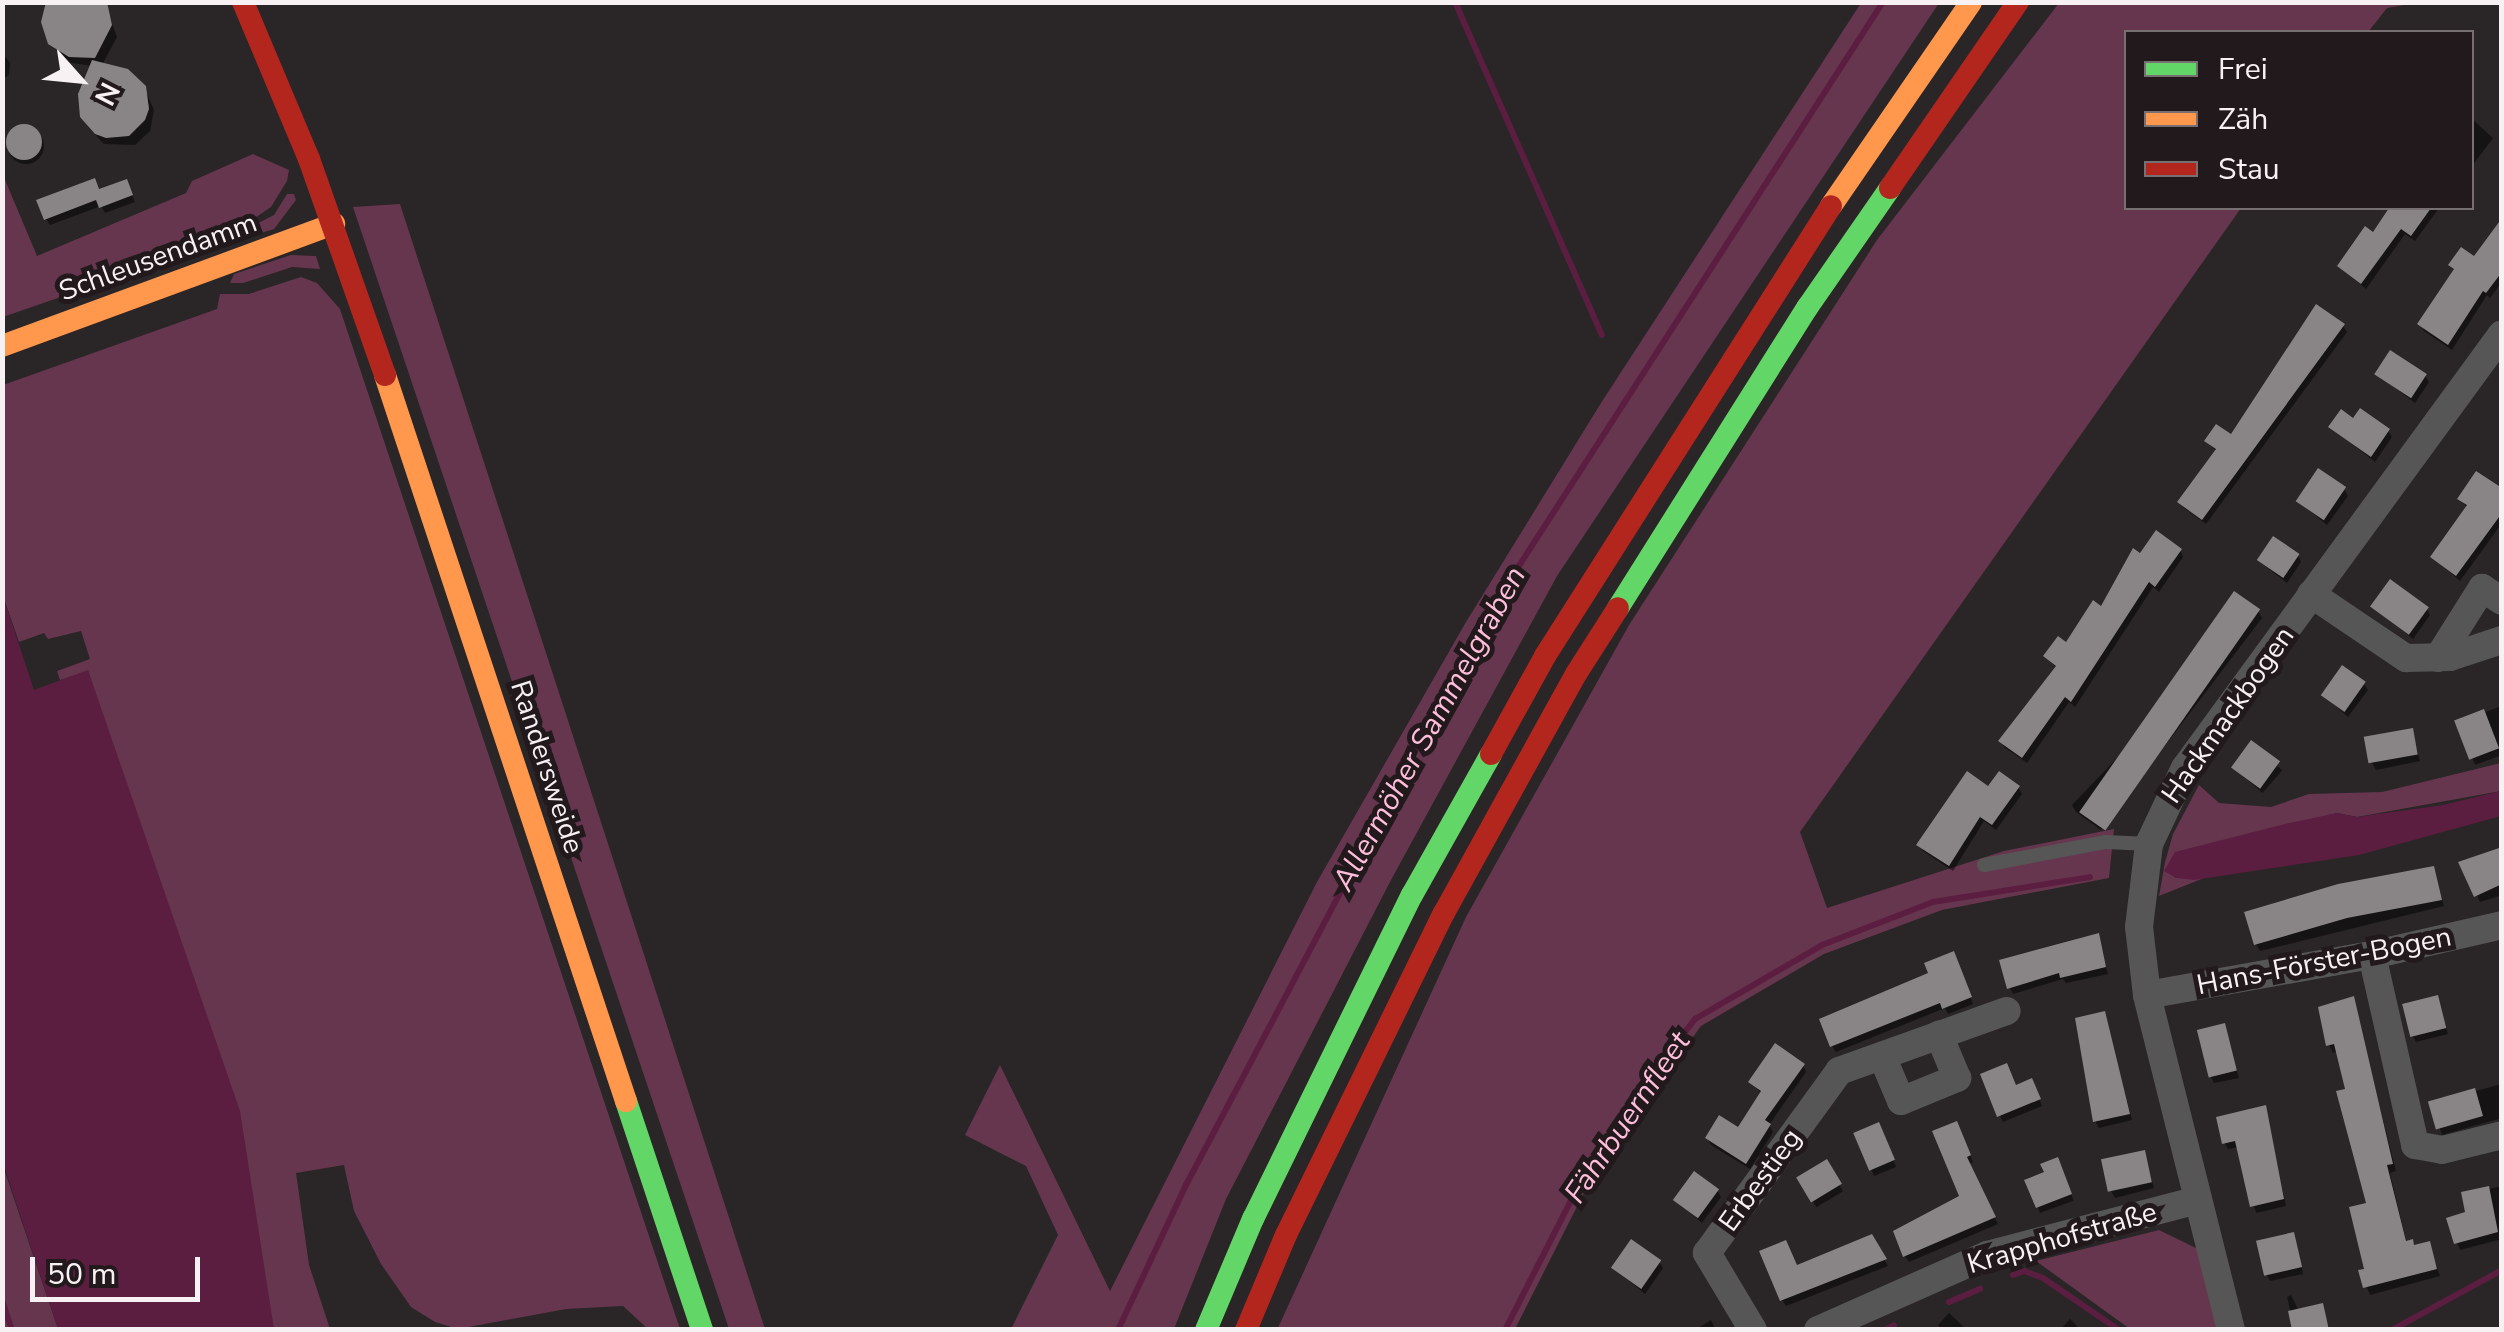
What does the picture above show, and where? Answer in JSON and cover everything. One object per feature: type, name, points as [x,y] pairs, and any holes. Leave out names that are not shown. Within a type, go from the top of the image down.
[{"type":"main road","name":"Randersweide","points":[[243,2],[334,224],[702,1330]]},
{"type":"main road","points":[[1206,1330],[1253,1219],[1412,896],[1545,656],[1776,287],[1971,2]]},
{"type":"main road","points":[[1246,1330],[1286,1235],[1444,914],[1576,674],[1807,308],[2018,2]]},
{"type":"main road","name":"Schleusendamm","points":[[2,346],[334,224]]},
{"type":"street","name":"Hackmackbogen","points":[[2231,1330],[2147,994],[2139,928],[2149,844],[2176,781],[2311,594],[2497,349]]},
{"type":"street","points":[[2438,658],[2482,588],[2502,601]]},
{"type":"street","points":[[2311,594],[2394,654],[2438,658],[2479,650],[2502,640]]},
{"type":"street","name":"Hans-Förster-Bogen","points":[[2147,994],[2372,956],[2502,926]]},
{"type":"street","points":[[2372,956],[2415,1145],[2442,1150],[2502,1135]]},
{"type":"street","name":"Erbestieg","points":[[1753,1330],[1707,1253],[1840,1071],[2007,1011]]},
{"type":"street","points":[[1882,1056],[1901,1102],[1957,1078],[1939,1036]]},
{"type":"street","name":"Krapphofstraße","points":[[1818,1330],[1986,1256],[2198,1200]]},
{"type":"lane","points":[[1984,865],[2106,842],[2149,844]]},
{"type":"shaded area","points":[[1861,3],[1939,3],[1557,576],[1391,880],[1226,1199],[1174,1329],[1011,1329],[1058,1235],[1026,1166],[965,1135],[1000,1065],[1110,1291],[1317,882],[1466,622],[1601,403]]},
{"type":"shaded area","points":[[2059,3],[2416,3],[2387,8],[2370,30],[2124,30],[2124,210],[2240,210],[1800,832],[1827,908],[2004,851],[2114,829],[2109,878],[1942,910],[1824,954],[1701,1026],[1594,1173],[1515,1329],[1277,1330],[1466,917],[1629,625],[1877,240]]},
{"type":"shaded area","points":[[253,154],[289,170],[287,181],[271,207],[219,242],[3,317],[3,175],[37,256],[186,193],[192,181]]},
{"type":"shaded area","points":[[287,194],[294,194],[296,200],[274,229],[229,243],[233,236],[274,215]]},
{"type":"shaded area","points":[[400,204],[765,1329],[729,1329],[353,207]]},
{"type":"shaded area","points":[[291,255],[316,256],[320,269],[292,267],[243,283],[230,283],[234,274]]},
{"type":"shaded area","points":[[301,277],[317,283],[340,309],[680,1329],[648,1329],[623,1306],[566,1309],[458,1329],[435,1322],[411,1307],[381,1264],[354,1211],[344,1165],[296,1173],[309,1265],[330,1329],[274,1329],[88,671],[60,680],[57,671],[90,659],[81,631],[48,639],[44,633],[19,642],[3,596],[3,385],[217,309],[220,294],[249,294]]},
{"type":"shaded area","points":[[3,596],[34,690],[88,670],[240,1111],[274,1329],[58,1329],[3,1163]]},
{"type":"shaded area","points":[[2501,763],[2501,791],[2357,817],[2337,813],[2220,844],[2164,870],[2176,878],[2214,874],[2159,896],[2165,862],[2173,834],[2199,785],[2219,803],[2271,807],[2309,794],[2382,792]]},
{"type":"shaded area","points":[[2501,791],[2501,816],[2359,855],[2194,880],[2164,871],[2175,852],[2285,824],[2337,813],[2357,817],[2443,805]]},
{"type":"shaded area","points":[[2,1163],[58,1329],[4,1329]]},
{"type":"shaded area","points":[[2159,1230],[2198,1249],[2217,1329],[2130,1329],[2036,1261]]},
{"type":"building","points":[[46,2],[107,2],[112,25],[95,58],[69,57],[48,44],[41,22]]},
{"type":"building","points":[[92,60],[128,69],[146,86],[149,109],[145,120],[129,136],[106,138],[95,134],[80,117],[78,94]]},
{"type":"building","points":[[24,124],[37,129],[42,142],[37,155],[24,160],[11,155],[6,142],[11,129]]},
{"type":"building","points":[[95,178],[99,189],[127,179],[133,195],[99,208],[96,200],[44,220],[36,200]]},
{"type":"building","points":[[2388,210],[2430,210],[2411,236],[2401,229],[2361,284],[2337,266],[2365,226],[2373,232]]},
{"type":"building","points":[[2502,218],[2502,272],[2486,293],[2483,291],[2448,345],[2417,324],[2454,269],[2448,265],[2461,247],[2474,256]]},
{"type":"building","points":[[2316,304],[2345,324],[2202,520],[2177,502],[2216,449],[2204,441],[2216,424],[2231,434]]},
{"type":"building","points":[[2390,350],[2427,374],[2411,398],[2374,374]]},
{"type":"building","points":[[2360,408],[2390,429],[2371,457],[2328,427],[2341,409],[2353,418]]},
{"type":"building","points":[[2318,468],[2346,487],[2324,520],[2296,501]]},
{"type":"building","points":[[2476,471],[2502,488],[2502,513],[2456,576],[2430,557],[2467,505],[2457,499]]},
{"type":"building","points":[[2156,530],[2182,549],[2155,587],[2149,582],[2071,702],[2065,697],[2022,758],[1998,741],[2056,666],[2043,656],[2058,636],[2066,642],[2093,600],[2101,606],[2133,548],[2140,553]]},
{"type":"building","points":[[2273,536],[2300,554],[2283,578],[2257,560]]},
{"type":"building","points":[[2390,579],[2429,607],[2409,635],[2370,607]]},
{"type":"building","points":[[2234,591],[2260,609],[2105,831],[2079,812]]},
{"type":"building","points":[[2342,665],[2366,682],[2345,712],[2321,695]]},
{"type":"building","points":[[2484,709],[2499,748],[2469,760],[2454,720]]},
{"type":"building","points":[[2413,728],[2418,755],[2368,763],[2364,737]]},
{"type":"building","points":[[2251,740],[2280,761],[2260,789],[2231,768]]},
{"type":"building","points":[[1967,771],[1988,786],[1999,771],[2020,786],[1992,825],[1980,817],[1949,866],[1916,845]]},
{"type":"building","points":[[2502,847],[2502,884],[2474,897],[2458,862]]},
{"type":"building","points":[[2434,866],[2442,900],[2347,918],[2254,945],[2244,912],[2338,884]]},
{"type":"building","points":[[2099,933],[2106,967],[2060,978],[2059,973],[2007,989],[1999,960]]},
{"type":"building","points":[[1954,951],[1972,997],[1942,1009],[1940,1003],[1830,1047],[1819,1019],[1928,973],[1924,963]]},
{"type":"building","points":[[2438,995],[2446,1028],[2410,1037],[2402,1004]]},
{"type":"building","points":[[2354,996],[2393,1164],[2387,1165],[2406,1241],[2413,1239],[2414,1245],[2430,1241],[2437,1269],[2363,1288],[2358,1270],[2364,1269],[2349,1207],[2366,1203],[2336,1091],[2345,1089],[2334,1044],[2326,1046],[2318,1007]]},
{"type":"building","points":[[2105,1011],[2130,1114],[2093,1122],[2075,1018]]},
{"type":"building","points":[[2225,1023],[2237,1071],[2209,1078],[2197,1030]]},
{"type":"building","points":[[1775,1043],[1805,1064],[1765,1120],[1771,1124],[1746,1164],[1705,1138],[1719,1115],[1738,1127],[1761,1091],[1748,1082]]},
{"type":"building","points":[[2007,1063],[2016,1085],[2032,1078],[2041,1099],[1997,1117],[1980,1074]]},
{"type":"building","points":[[2475,1088],[2483,1116],[2436,1129],[2428,1102]]},
{"type":"building","points":[[2266,1105],[2284,1199],[2250,1207],[2235,1141],[2222,1144],[2216,1117]]},
{"type":"building","points":[[1957,1121],[1971,1155],[1967,1157],[1996,1217],[1903,1257],[1893,1231],[1959,1196],[1932,1131]]},
{"type":"building","points":[[1879,1122],[1895,1160],[1869,1171],[1853,1133]]},
{"type":"building","points":[[2145,1150],[2152,1182],[2108,1192],[2101,1159]]},
{"type":"building","points":[[2058,1157],[2072,1194],[2036,1208],[2024,1180],[2044,1172],[2040,1164]]},
{"type":"building","points":[[1827,1159],[1842,1184],[1811,1202],[1796,1178]]},
{"type":"building","points":[[1694,1171],[1719,1189],[1698,1218],[1673,1200]]},
{"type":"building","points":[[2489,1186],[2498,1232],[2454,1244],[2446,1218],[2465,1212],[2461,1192]]},
{"type":"building","points":[[2294,1232],[2302,1267],[2264,1276],[2256,1241]]},
{"type":"building","points":[[1872,1234],[1887,1259],[1780,1301],[1759,1251],[1786,1240],[1797,1265]]},
{"type":"building","points":[[1631,1239],[1661,1260],[1641,1289],[1611,1268]]},
{"type":"building","points":[[2323,1303],[2329,1330],[2292,1330],[2288,1311]]},
{"type":"waterway","points":[[1455,2],[1602,335]]},
{"type":"waterway","name":"Allermöher Sammelgraben","points":[[1118,1330],[1186,1185],[1484,620],[1883,2]]},
{"type":"waterway","name":"Fährbuernfleet","points":[[1505,1330],[1587,1169],[1637,1093],[1695,1019],[1822,945],[1933,902],[2090,877]]},
{"type":"waterway","points":[[2392,1330],[2502,1270]]},
{"type":"waterway","points":[[2013,1275],[2024,1271],[2043,1278],[2119,1330]]},
{"type":"waterway","points":[[1949,1302],[1980,1289]]},
{"type":"waterway","points":[[2,1300],[12,1330]]},
{"type":"waterway","points":[[1885,1330],[1894,1325]]},
{"type":"traffic: fast","points":[[1618,608],[1807,308],[1890,188]]},
{"type":"traffic: fast","points":[[1206,1330],[1253,1219],[1412,895],[1491,754]]},
{"type":"traffic: fast","points":[[626,1101],[702,1330]]},
{"type":"traffic: slow","points":[[1831,206],[1971,2]]},
{"type":"traffic: slow","points":[[2,346],[334,224]]},
{"type":"traffic: slow","points":[[385,375],[626,1101]]},
{"type":"traffic: jam","points":[[243,2],[309,159],[385,375]]},
{"type":"traffic: jam","points":[[1890,188],[2018,2]]},
{"type":"traffic: jam","points":[[1491,754],[1545,656],[1831,206]]},
{"type":"traffic: jam","points":[[1246,1330],[1286,1235],[1444,913],[1576,674],[1618,608]]}]
